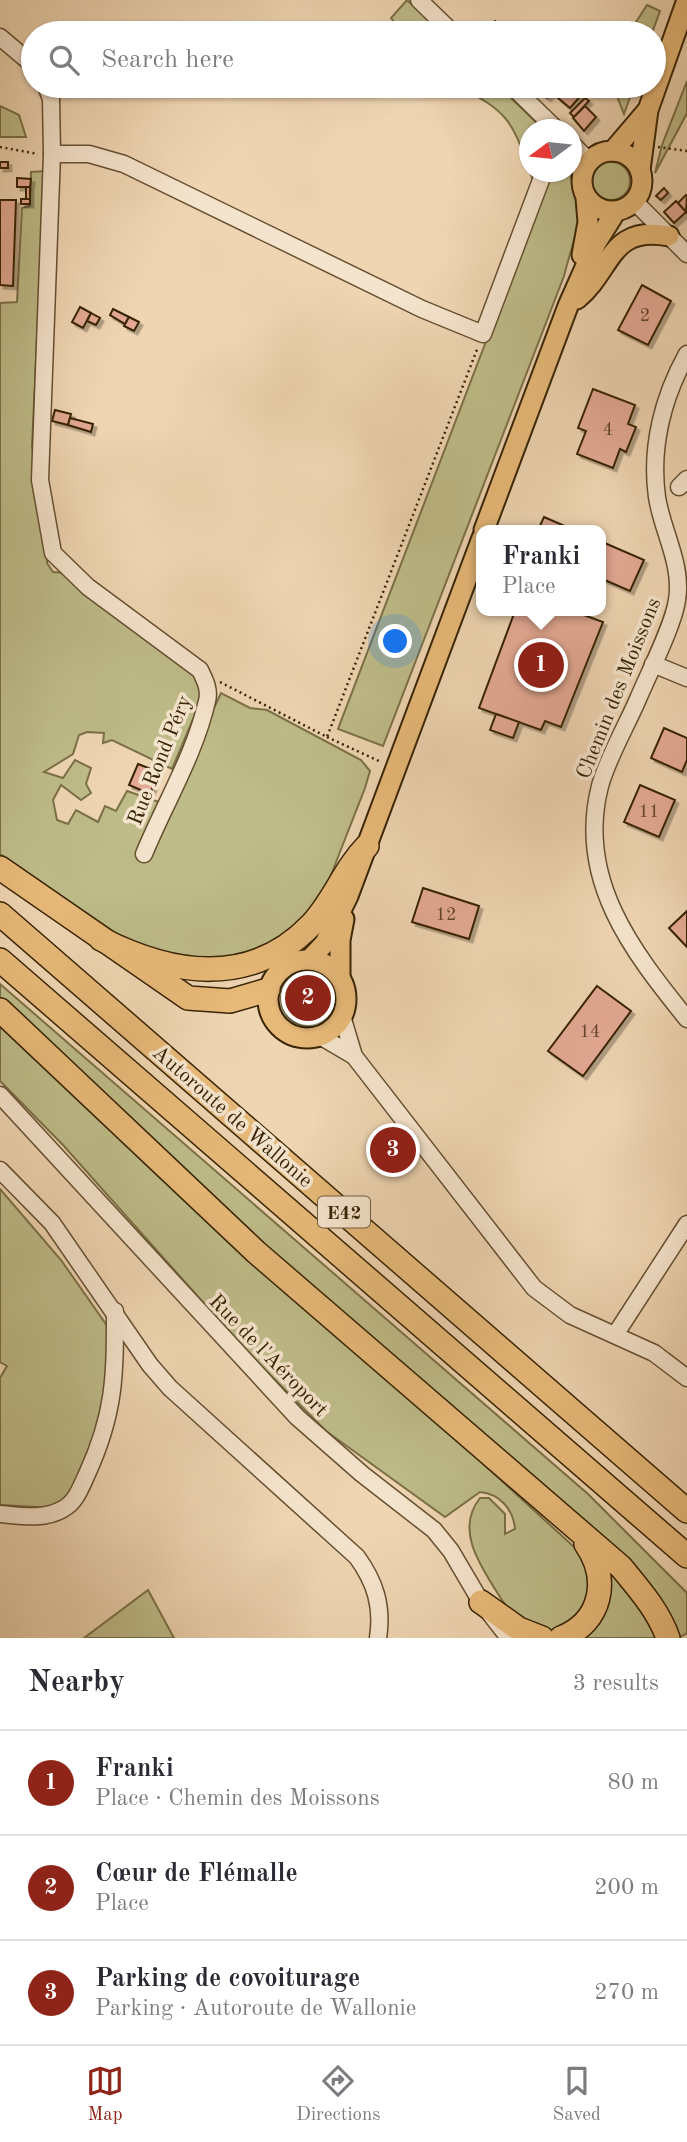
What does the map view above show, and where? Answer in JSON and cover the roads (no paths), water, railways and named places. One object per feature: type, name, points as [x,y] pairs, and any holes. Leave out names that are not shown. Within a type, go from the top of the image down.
[{"type":"highway","points":[[102,939],[133,956],[178,968],[217,969],[269,956],[312,924],[340,885],[350,863],[367,846]]},
{"type":"highway","points":[[0,868],[188,998],[230,1001],[268,990]]},
{"type":"highway","name":"Autoroute de Wallonie","points":[[0,914],[687,1511]]},
{"type":"highway","name":"Autoroute de Wallonie","points":[[0,960],[687,1556]]},
{"type":"highway","points":[[0,1010],[256,1252],[621,1567],[647,1599],[662,1622],[668,1638]]},
{"type":"highway","points":[[561,1638],[585,1625],[599,1599],[601,1583],[599,1566],[572,1524]]},
{"type":"highway","points":[[481,1602],[519,1629],[542,1638]]},
{"type":"main road","points":[[666,59],[687,0]]},
{"type":"main road","points":[[486,525],[568,306],[596,243],[616,211],[634,201],[641,186],[640,170],[648,110],[652,98]]},
{"type":"main road","points":[[613,151],[648,110]]},
{"type":"main road","points":[[568,306],[586,239],[586,198],[581,179],[589,161],[596,155],[613,151],[626,155],[640,170]]},
{"type":"main road","points":[[586,198],[599,209],[616,211]]},
{"type":"main road","points":[[568,306],[590,288],[620,244],[632,235],[668,236]]},
{"type":"main road","points":[[310,959],[325,943],[348,896],[476,552]]},
{"type":"main road","points":[[340,977],[327,965],[310,959],[283,967],[268,990],[269,1010],[279,1027],[296,1037],[320,1036],[333,1029],[342,1016],[346,998],[340,977],[340,940],[348,896]]},
{"type":"street","points":[[419,0],[441,21]]},
{"type":"street","points":[[0,37],[21,55]]},
{"type":"street","points":[[51,98],[52,154],[89,154],[124,164],[422,309],[483,334],[540,182]]},
{"type":"street","points":[[524,98],[546,119]]},
{"type":"street","name":"Rue Rond Péry","points":[[52,154],[40,480],[53,553],[88,587],[200,670],[208,700],[144,854]]},
{"type":"street","points":[[582,154],[589,161]]},
{"type":"street","points":[[634,201],[687,254]]},
{"type":"street","name":"Chemin des Moissons","points":[[687,355],[671,382],[655,444],[657,497],[676,562],[677,601],[653,664],[600,785],[594,819],[596,857],[604,895],[622,932],[687,1019]]},
{"type":"street","points":[[653,664],[687,678]]},
{"type":"street","points":[[342,1016],[354,1056],[534,1288],[570,1315],[654,1353],[687,1378]]},
{"type":"street","points":[[320,1036],[354,1056]]},
{"type":"street","name":"Rue de l'Aéroport","points":[[0,1095],[297,1417],[434,1530],[451,1550],[481,1602],[509,1638]]},
{"type":"street","points":[[0,1170],[52,1223],[116,1311],[150,1365],[176,1394],[356,1557],[376,1592],[380,1611],[379,1633],[395,1638]]},
{"type":"street","points":[[615,1335],[687,1224]]},
{"type":"street","points":[[0,1514],[51,1515],[66,1508],[76,1497],[109,1421],[116,1373],[116,1311]]},
{"type":"place","name":"Franki","points":[[541,665]]},
{"type":"place","name":"Cœur de Flémalle","points":[[308,998]]},
{"type":"place","name":"Parking de covoiturage","points":[[393,1150]]}]
